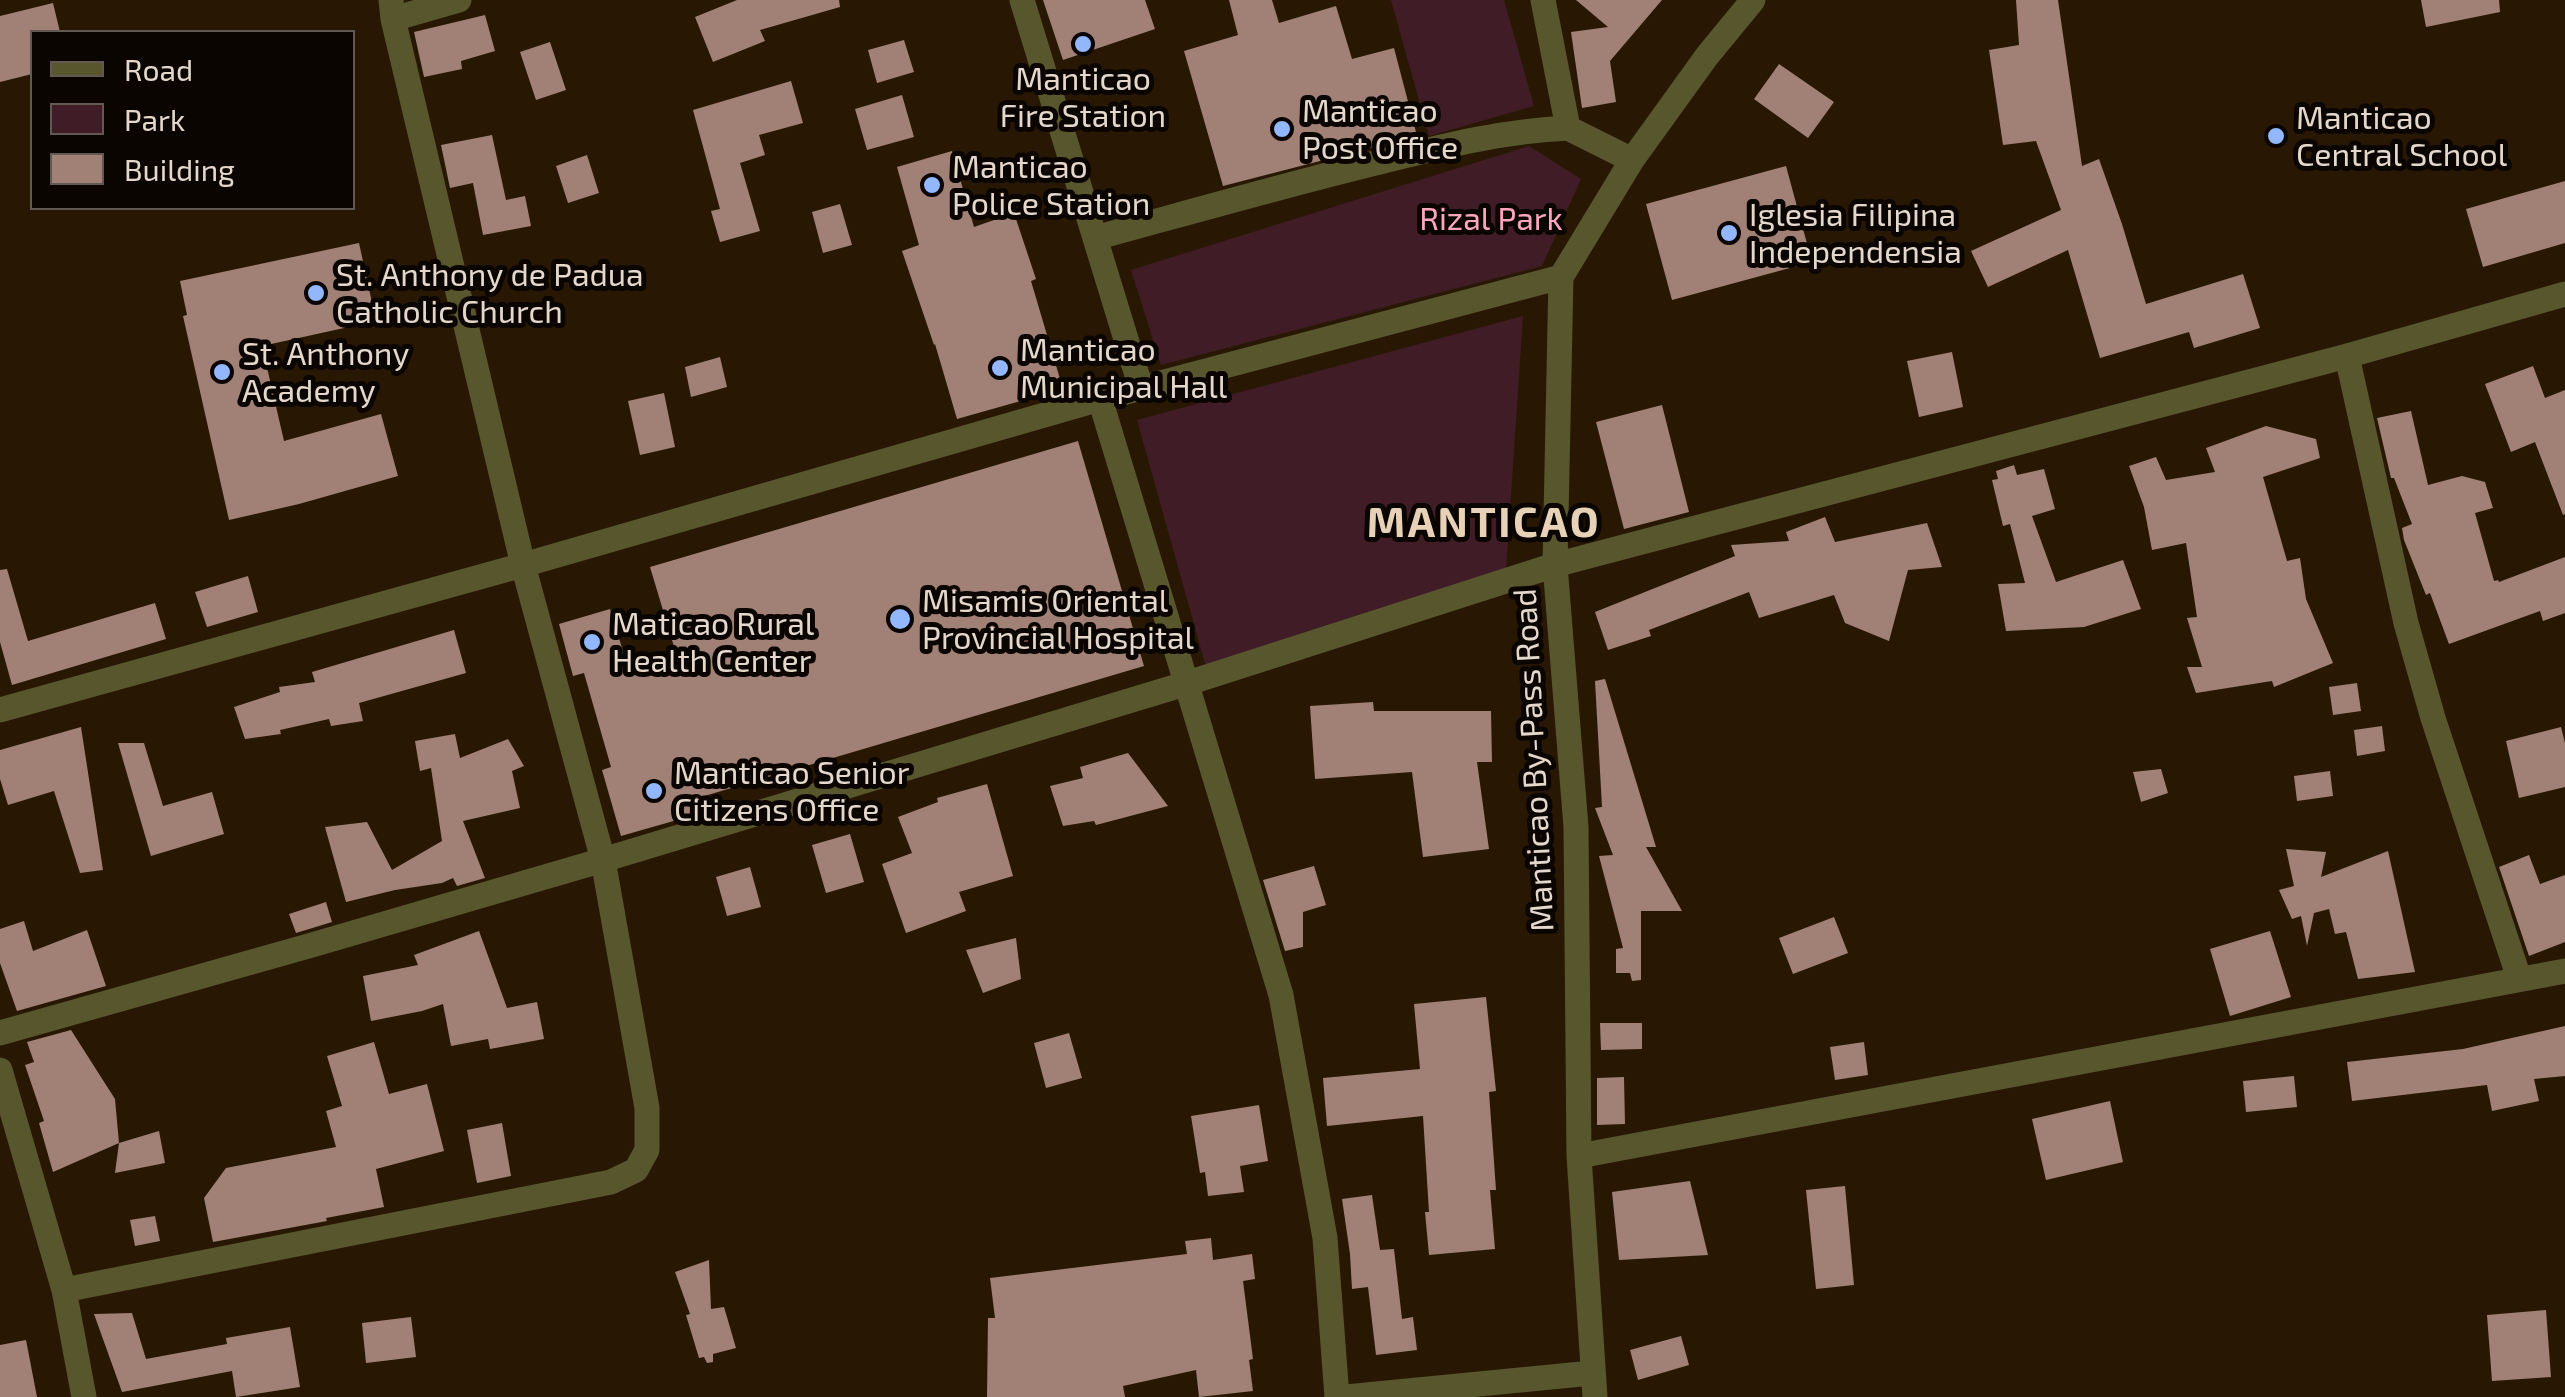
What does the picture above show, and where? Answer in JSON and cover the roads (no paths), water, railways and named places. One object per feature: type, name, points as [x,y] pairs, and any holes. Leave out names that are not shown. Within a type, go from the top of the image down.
[{"type":"street","points":[[64,1290],[611,1182],[636,1170],[647,1150],[647,1108],[604,860],[523,565],[392,10],[459,0]]},
{"type":"street","points":[[1022,0],[1141,388]]},
{"type":"street","points":[[1543,0],[1568,128]]},
{"type":"street","name":"Manticao By-Pass Road","points":[[1594,1385],[1579,1156],[1576,827],[1555,564],[1562,277],[1632,160],[1753,0]]},
{"type":"street","points":[[1094,238],[1464,142],[1528,130],[1568,128],[1632,160]]},
{"type":"street","points":[[0,710],[1100,399],[1562,277]]},
{"type":"street","points":[[0,1033],[604,860],[1188,683],[1555,564],[2347,356],[2565,294]]},
{"type":"street","points":[[2347,356],[2406,624],[2519,978]]},
{"type":"street","points":[[1100,399],[1281,995],[1325,1238],[1337,1397]]},
{"type":"street","points":[[1579,1156],[2565,970]]},
{"type":"street","points":[[0,1070],[64,1290],[84,1397]]},
{"type":"street","points":[[1346,1397],[1594,1385]]},
{"type":"place","name":"Manticao Fire Station","points":[[1083,44]]},
{"type":"place","name":"Manticao Post Office","points":[[1282,129]]},
{"type":"place","name":"Manticao Central School","points":[[2276,136]]},
{"type":"place","name":"Manticao Police Station","points":[[932,185]]},
{"type":"place","name":"Iglesia Filipina Independensia","points":[[1729,233]]},
{"type":"place","name":"St. Anthony de Padua Catholic Church","points":[[316,293]]},
{"type":"place","name":"Manticao Municipal Hall","points":[[1000,368]]},
{"type":"place","name":"St. Anthony Academy","points":[[222,372]]},
{"type":"place","name":"Misamis Oriental Provincial Hospital","points":[[900,619]]},
{"type":"place","name":"Maticao Rural Health Center","points":[[592,642]]},
{"type":"place","name":"Manticao Senior Citizens Office","points":[[654,791]]},
{"type":"district","name":"MANTICAO","points":[[1484,523]]},
{"type":"park label","name":"Rizal Park","points":[[1491,219]]}]
